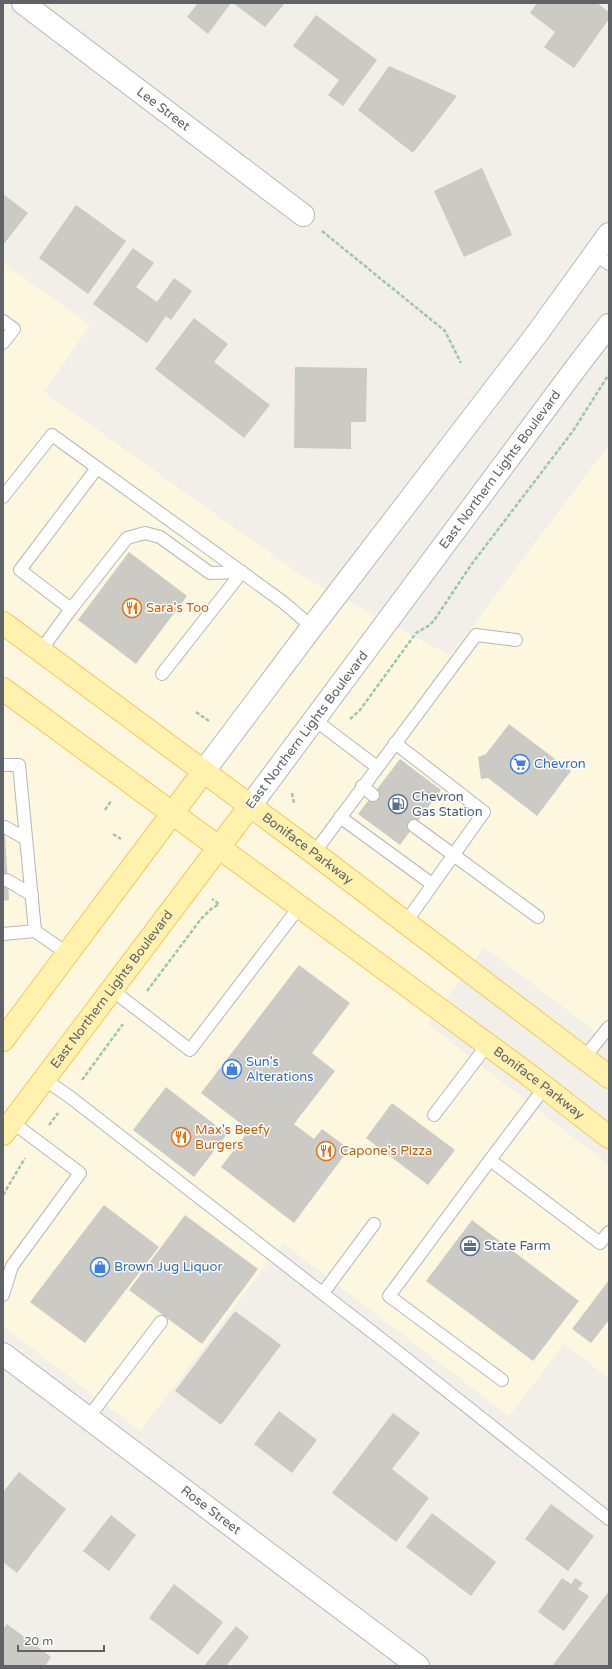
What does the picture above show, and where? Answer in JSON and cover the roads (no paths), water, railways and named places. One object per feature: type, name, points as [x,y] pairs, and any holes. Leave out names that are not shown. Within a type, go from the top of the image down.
[{"type":"main road","name":"Lee Street","points":[[23,3],[303,215]]},
{"type":"main road","points":[[3,1040],[312,627],[531,341],[602,259],[609,234]]},
{"type":"main road","name":"East Northern Lights Boulevard","points":[[8,1128],[44,1078],[315,720],[574,369],[609,325]]},
{"type":"main road","name":"Boniface Parkway","points":[[3,623],[314,853],[609,1077]]},
{"type":"main road","name":"Boniface Parkway","points":[[5,694],[173,813],[488,1044],[609,1138]]},
{"type":"main road","name":"Rose Street","points":[[3,1354],[418,1666]]},
{"type":"lane","points":[[3,321],[14,328],[3,343]]},
{"type":"lane","points":[[3,497],[52,435],[283,602],[312,627]]},
{"type":"lane","points":[[71,608],[20,570],[97,468]]},
{"type":"lane","points":[[41,650],[71,608],[127,538],[145,533],[160,537],[210,573],[242,572]]},
{"type":"lane","points":[[162,674],[242,572]]},
{"type":"lane","points":[[314,853],[362,786],[476,635],[516,640]]},
{"type":"lane","points":[[315,720],[377,767]]},
{"type":"lane","points":[[395,743],[484,812],[406,922]]},
{"type":"lane","points":[[3,765],[19,765],[35,931]]},
{"type":"lane","points":[[362,786],[372,795]]},
{"type":"lane","points":[[340,817],[432,884]]},
{"type":"lane","points":[[414,826],[538,917]]},
{"type":"lane","points":[[5,827],[26,839]]},
{"type":"lane","points":[[7,880],[32,895]]},
{"type":"lane","points":[[112,990],[190,1050],[300,906]]},
{"type":"lane","points":[[3,934],[35,931],[68,954]]},
{"type":"lane","points":[[584,1058],[609,1027]]},
{"type":"lane","points":[[434,1115],[488,1044]]},
{"type":"lane","points":[[44,1078],[323,1293],[609,1519]]},
{"type":"lane","points":[[502,1380],[389,1296],[545,1087]]},
{"type":"lane","points":[[3,1295],[12,1266],[80,1173],[37,1141],[8,1128]]},
{"type":"lane","points":[[490,1160],[600,1244],[609,1232]]},
{"type":"lane","points":[[323,1293],[374,1224]]},
{"type":"lane","points":[[88,1418],[161,1322]]},
{"type":"place","name":"Sara's Too","points":[[132,608]]},
{"type":"place","name":"Chevron","points":[[520,764]]},
{"type":"place","name":"Chevron Gas Station","points":[[398,804]]},
{"type":"place","name":"Sun's Alterations","points":[[232,1069]]},
{"type":"place","name":"Max's Beefy Burgers","points":[[181,1137]]},
{"type":"place","name":"Capone's Pizza","points":[[326,1151]]},
{"type":"place","name":"State Farm","points":[[470,1246]]},
{"type":"place","name":"Brown Jug Liquor","points":[[100,1267]]}]
